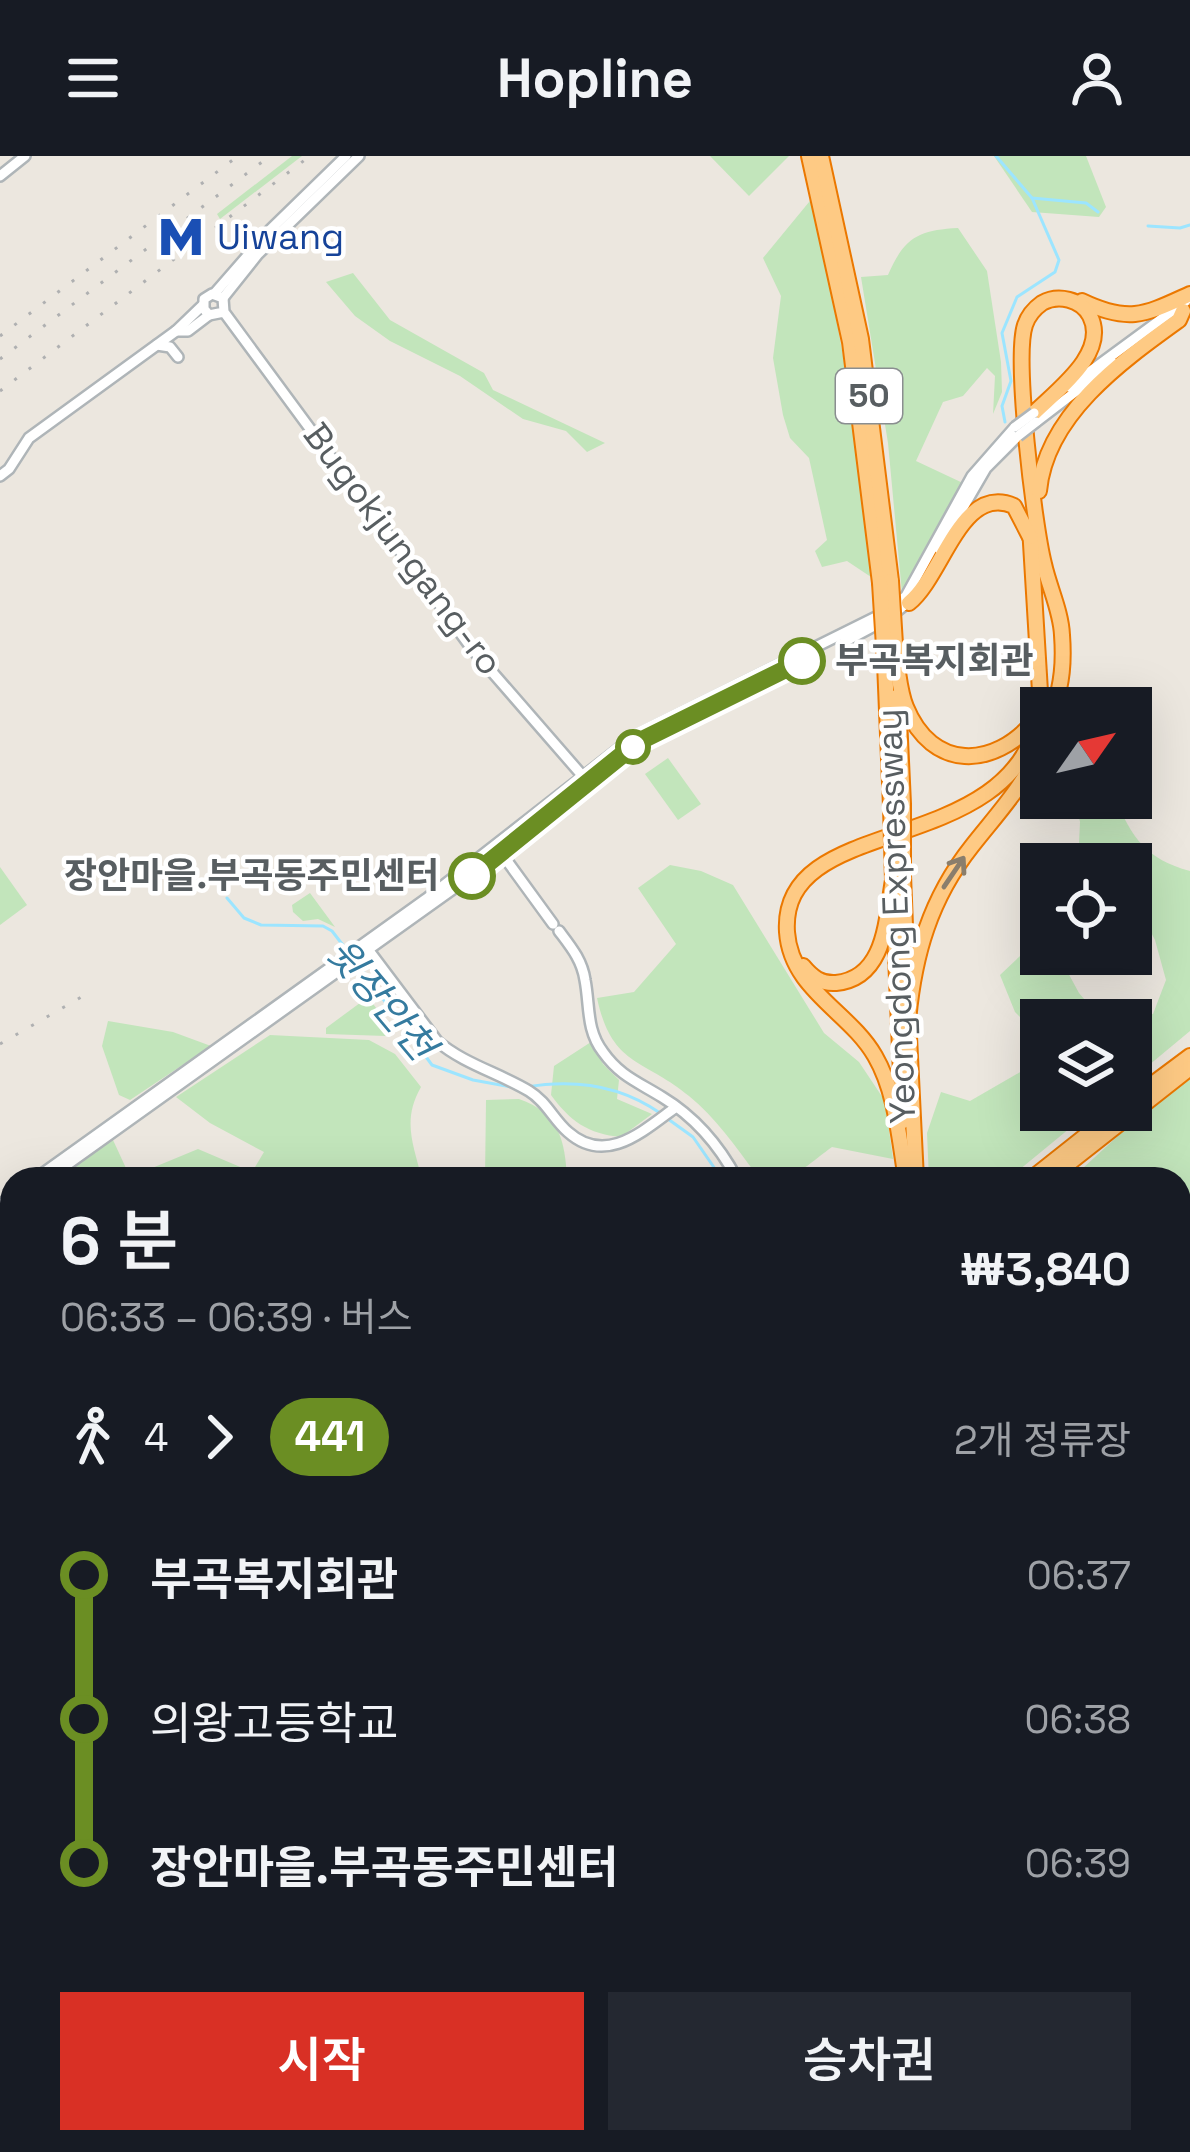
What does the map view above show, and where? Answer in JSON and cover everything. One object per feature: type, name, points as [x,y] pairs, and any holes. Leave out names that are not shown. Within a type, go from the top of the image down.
[{"type":"highway","name":"Yeongdong Expressway","points":[[817,162],[861,339],[886,582],[910,1167]]},
{"type":"highway","points":[[1042,687],[1018,362],[1021,323],[1040,300],[1063,294],[1099,308],[1142,316],[1188,302]]},
{"type":"highway","points":[[1035,417],[1090,350],[1094,326],[1090,315],[1064,298],[1054,298],[1032,312],[1023,338],[1042,560],[1062,629],[1063,678],[1057,687]]},
{"type":"highway","points":[[1037,514],[1040,475],[1064,428],[1111,372],[1178,320],[1188,302]]},
{"type":"highway","points":[[909,603],[923,592],[966,519],[985,502],[1014,506],[1030,538]]},
{"type":"highway","points":[[891,662],[904,705],[922,734],[945,752],[982,756],[1020,735]]},
{"type":"highway","points":[[907,1167],[885,1075],[862,1036],[825,1003],[790,953],[788,915],[794,893],[824,863],[964,810],[1006,778],[1020,759]]},
{"type":"highway","points":[[898,878],[872,964],[859,977],[844,982],[814,978],[795,951],[792,932],[799,894],[810,879],[873,847],[966,815],[1011,781],[1020,766]]},
{"type":"highway","points":[[908,1022],[914,967],[928,918],[956,868],[1020,783]]},
{"type":"highway","name":"Yeongdong Expressway","points":[[898,878],[908,1022],[910,1167]]},
{"type":"highway","points":[[1152,1084],[1190,1056]]},
{"type":"highway","points":[[1064,1167],[1190,1068]]},
{"type":"highway","points":[[1046,1167],[1092,1131]]},
{"type":"street","points":[[0,176],[26,156]]},
{"type":"street","points":[[219,296],[269,230],[346,156]]},
{"type":"street","points":[[206,310],[206,296],[219,296],[359,156]]},
{"type":"street","points":[[0,476],[29,438],[206,310],[224,312],[219,296]]},
{"type":"street","points":[[363,949],[502,854],[634,737],[844,635],[906,596],[971,476],[1016,432],[1188,302]]},
{"type":"street","name":"Bugokjungang-ro","points":[[224,312],[473,650],[586,779]]},
{"type":"street","points":[[157,345],[170,347],[178,357]]},
{"type":"street","points":[[64,1167],[653,734],[846,641],[909,603],[986,468],[1016,432]]},
{"type":"street","points":[[502,854],[582,966],[589,1022],[598,1047],[629,1082],[704,1130],[729,1167]]},
{"type":"street","points":[[363,949],[437,1041],[451,1053],[535,1095],[572,1136],[597,1146],[625,1143],[673,1109]]},
{"type":"street","points":[[52,1167],[349,960]]},
{"type":"green space","points":[[292,156],[302,156],[220,219],[217,214]]},
{"type":"green space","points":[[710,156],[789,156],[749,196]]},
{"type":"green space","points":[[994,156],[1086,156],[1106,207],[1099,217],[1032,212]]},
{"type":"green space","points":[[814,196],[861,455],[874,579],[847,561],[822,567],[815,551],[827,540],[809,458],[790,438],[773,358],[781,296],[763,258]]},
{"type":"green space","points":[[958,228],[987,271],[1002,392],[993,414],[995,376],[987,368],[963,396],[943,402],[916,461],[965,484],[902,593],[888,443],[861,277],[888,275],[914,238]]},
{"type":"green space","points":[[353,273],[390,320],[484,373],[493,390],[605,443],[587,452],[566,431],[523,419],[460,376],[390,341],[355,316],[326,282]]},
{"type":"green space","points":[[668,758],[701,804],[678,820],[645,774]]},
{"type":"green space","points":[[1125,819],[1141,843],[1079,843],[1080,822]]},
{"type":"green space","points":[[1152,854],[1190,871],[1190,1031],[1152,1063],[1152,1014],[1166,980],[1155,940]]},
{"type":"green space","points":[[670,865],[701,871],[733,885],[824,1033],[859,1062],[885,1101],[893,1159],[832,1147],[806,1167],[751,1167],[699,1105],[621,1049],[603,1020],[597,998],[634,992],[676,944],[638,888]]},
{"type":"green space","points":[[0,867],[27,905],[0,925]]},
{"type":"green space","points":[[310,893],[335,927],[318,919],[303,921],[293,912],[292,905]]},
{"type":"green space","points":[[1020,956],[1020,975],[1069,975],[1084,999],[1020,999],[1020,1017],[1000,975]]},
{"type":"green space","points":[[368,997],[393,1031],[386,1036],[326,1034],[326,1028]]},
{"type":"green space","points":[[108,1021],[173,1032],[211,1046],[130,1100],[119,1095],[102,1046]]},
{"type":"green space","points":[[270,1035],[369,1040],[395,1054],[421,1087],[411,1121],[419,1167],[255,1167],[264,1152],[210,1123],[176,1097]]},
{"type":"green space","points":[[591,1042],[619,1080],[617,1099],[652,1114],[621,1137],[581,1125],[551,1095],[554,1066]]},
{"type":"green space","points":[[1020,1072],[1020,1131],[1066,1131],[1023,1167],[928,1167],[927,1133],[941,1092],[970,1101]]},
{"type":"green space","points":[[1190,1078],[1190,1167],[1084,1167],[1123,1131],[1152,1131],[1152,1105]]},
{"type":"green space","points":[[519,1099],[543,1112],[557,1130],[566,1167],[485,1167],[486,1100]]},
{"type":"green space","points":[[112,1140],[125,1167],[75,1167]]},
{"type":"green space","points":[[198,1149],[240,1167],[154,1167]]},
{"type":"waterway","points":[[996,156],[1032,198],[1086,203],[1098,212]]},
{"type":"waterway","points":[[1005,422],[1002,406],[1011,381],[1002,333],[1017,297],[1055,272],[1059,260],[1032,198]]},
{"type":"waterway","points":[[1148,226],[1190,225]]},
{"type":"waterway","name":"윗장안천","points":[[227,898],[244,918],[261,925],[323,926],[349,953]]},
{"type":"waterway","name":"윗장안천","points":[[355,961],[432,1065],[473,1080],[517,1088]]},
{"type":"waterway","name":"윗장안천","points":[[526,1087],[596,1086],[629,1096],[660,1113]]},
{"type":"waterway","name":"윗장안천","points":[[668,1119],[693,1137],[714,1167]]},
{"type":"railway","points":[[0,336],[238,156]]},
{"type":"railway","points":[[0,359],[270,156]]},
{"type":"railway","points":[[0,391],[310,156]]},
{"type":"railway","points":[[0,1044],[83,996]]},
{"type":"bus line","name":"441","points":[[472,876],[638,742],[802,661]]},
{"type":"place","name":"Uiwang","points":[[181,237]]},
{"type":"place","name":"부곡복지회관","points":[[802,661]]},
{"type":"place","name":"장안마을.부곡동주민센터","points":[[472,876]]}]
